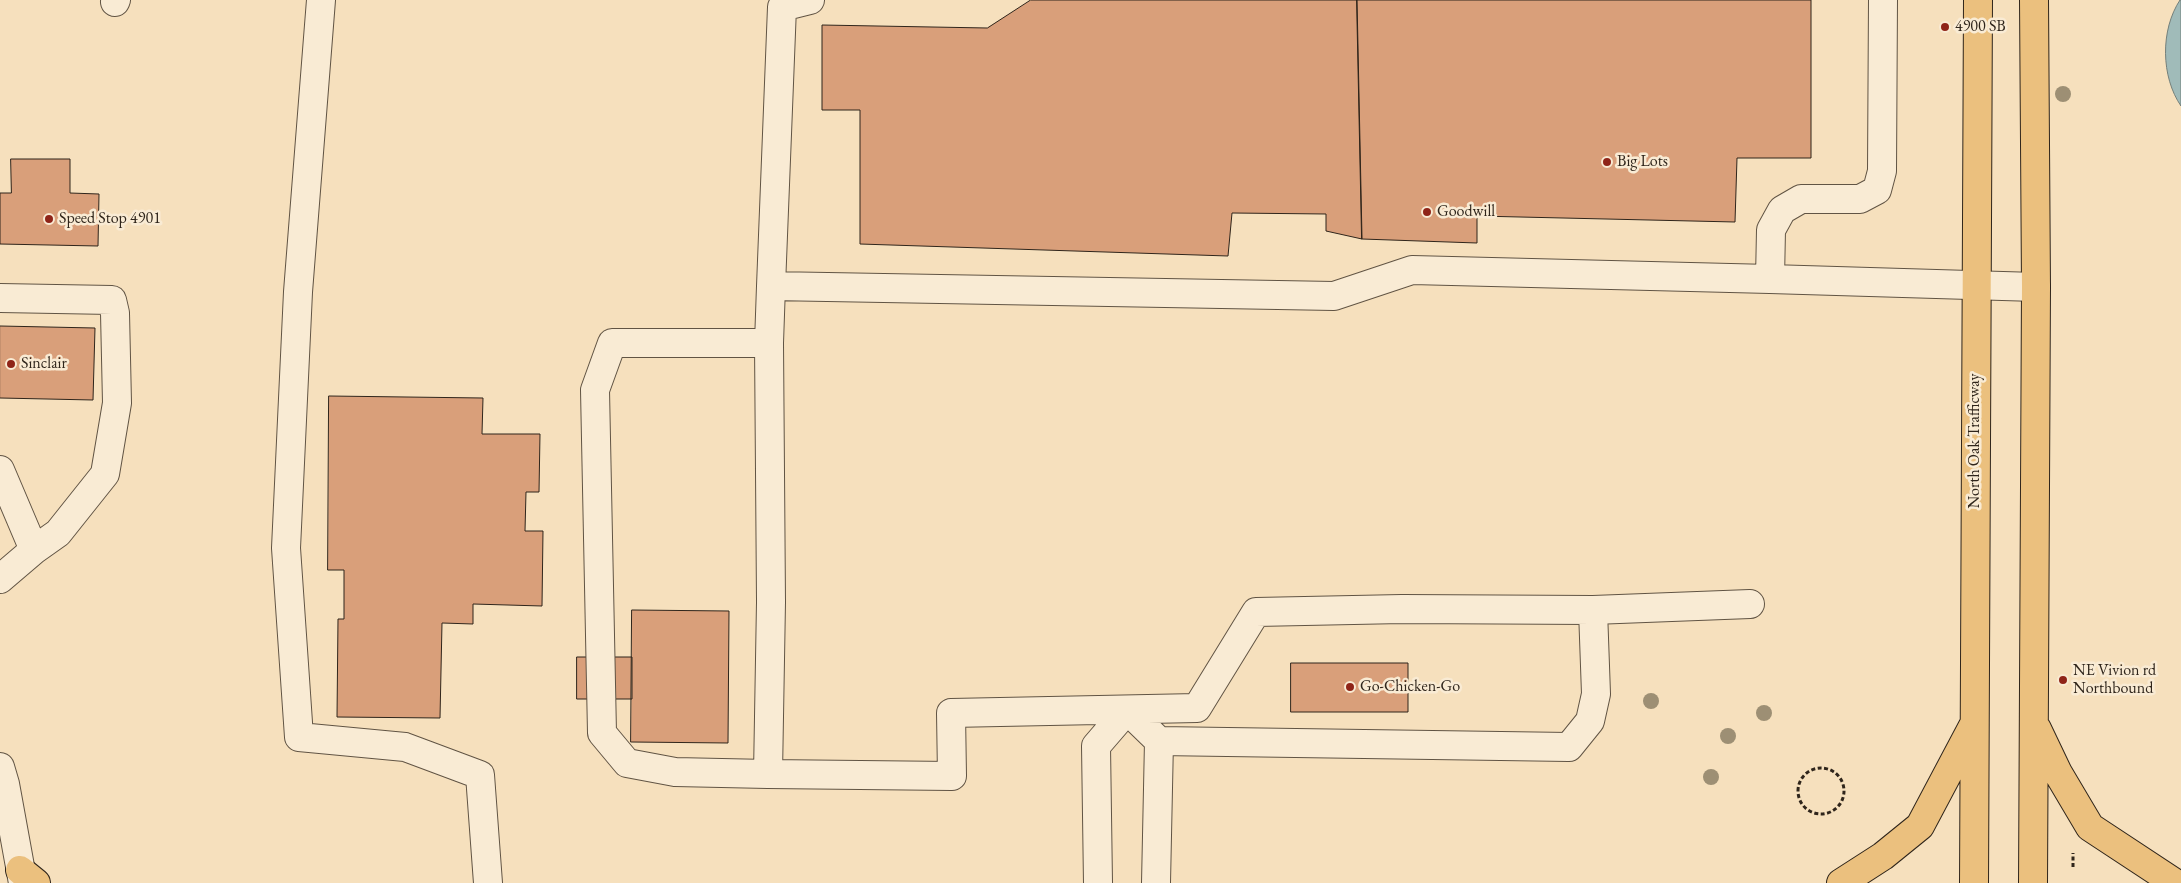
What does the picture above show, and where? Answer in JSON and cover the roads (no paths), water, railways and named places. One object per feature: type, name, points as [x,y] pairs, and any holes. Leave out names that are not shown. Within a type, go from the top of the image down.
[{"type":"main road","name":"North Oak Trafficway","points":[[1974,883],[1975,286],[1978,0]]},
{"type":"main road","points":[[2033,883],[2036,287],[2034,0]]},
{"type":"main road","points":[[1841,883],[1883,856],[1920,826],[1975,723]]},
{"type":"main road","points":[[2034,723],[2058,774],[2090,827],[2175,883]]},
{"type":"street","points":[[321,0],[298,292],[286,548],[299,737],[405,747],[480,775],[488,883]]},
{"type":"street","points":[[768,774],[770,602],[769,343],[782,7],[810,0]]},
{"type":"street","points":[[1770,279],[1771,230],[1782,210],[1801,199],[1860,199],[1877,190],[1882,171],[1883,0]]},
{"type":"street","points":[[771,286],[1334,296],[1412,270],[2036,287]]},
{"type":"street","points":[[0,298],[112,300],[115,313],[117,404],[105,474],[58,533],[34,550],[0,579]]},
{"type":"street","points":[[769,343],[612,343],[596,390],[602,733],[626,763],[675,772],[952,776],[951,713],[1197,708],[1256,612],[1402,609],[1593,610],[1750,604]]},
{"type":"street","points":[[0,470],[34,550]]},
{"type":"street","points":[[1127,710],[1159,741],[1569,747],[1590,721],[1596,694],[1593,610]]},
{"type":"street","points":[[1098,883],[1096,746],[1127,710]]},
{"type":"street","points":[[1156,883],[1159,741]]},
{"type":"street","points":[[0,767],[26,879]]},
{"type":"water","points":[[2180,0],[2181,106],[2174,94],[2170,81],[2166,53],[2169,25],[2173,12]]},
{"type":"place","name":"4900 SB","points":[[1945,27]]},
{"type":"place","name":"Big Lots","points":[[1607,162]]},
{"type":"place","name":"Goodwill","points":[[1427,212]]},
{"type":"place","name":"Speed Stop 4901","points":[[49,219]]},
{"type":"place","name":"Sinclair","points":[[11,364]]},
{"type":"place","name":"NE Vivion rd Northbound","points":[[2063,680]]},
{"type":"place","name":"Go-Chicken-Go","points":[[1350,687]]}]
